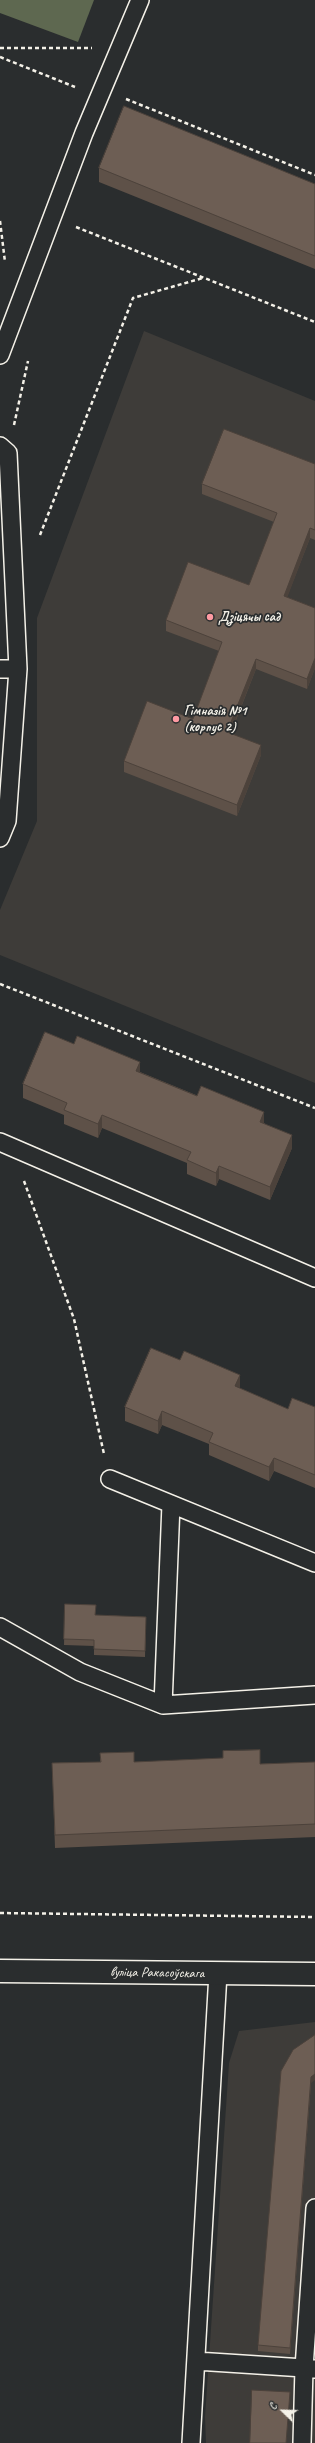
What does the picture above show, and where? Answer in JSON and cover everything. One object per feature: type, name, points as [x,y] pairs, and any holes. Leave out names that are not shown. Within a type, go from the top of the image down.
[{"type":"main road","name":"вуліца Ракасоўскага","points":[[0,1971],[315,1974]]},
{"type":"lane","points":[[0,355],[84,134],[140,0]]},
{"type":"lane","points":[[0,838],[7,821],[18,669],[4,449]]},
{"type":"lane","points":[[0,668],[18,669]]},
{"type":"lane","points":[[6,1145],[315,1278]]},
{"type":"lane","points":[[110,1480],[315,1563]]},
{"type":"lane","points":[[163,1705],[171,1504]]},
{"type":"lane","points":[[0,1627],[80,1672],[163,1705],[315,1695]]},
{"type":"lane","points":[[191,2443],[218,1973]]},
{"type":"lane","points":[[302,2443],[310,2368],[315,2208]]},
{"type":"lane","points":[[196,2361],[310,2368]]},
{"type":"path","points":[[0,48],[120,48]]},
{"type":"path","points":[[0,57],[100,97]]},
{"type":"path","points":[[123,98],[315,175]]},
{"type":"path","points":[[73,234],[78,220]]},
{"type":"path","points":[[75,227],[315,322]]},
{"type":"path","points":[[38,540],[133,298],[203,278]]},
{"type":"path","points":[[4,449],[28,358]]},
{"type":"path","points":[[0,984],[315,1108]]},
{"type":"path","points":[[6,1145],[74,1319],[110,1480]]},
{"type":"path","points":[[0,1913],[315,1917]]},
{"type":"shaded area","name":"Гімназія №1 (корпус 2)","points":[[144,331],[315,401],[315,1083],[0,955],[0,910],[37,821],[37,618]]},
{"type":"shaded area","points":[[315,2022],[315,2443],[206,2443],[205,2417],[229,2063],[239,2031]]},
{"type":"green space","points":[[0,0],[94,0],[78,42],[0,13]]},
{"type":"building","points":[[124,106],[315,184],[315,256],[99,168]]},
{"type":"building","points":[[224,429],[315,464],[315,530],[310,528],[284,596],[315,608],[315,658],[307,679],[256,659],[227,732],[261,745],[237,805],[124,761],[147,701],[193,719],[222,642],[166,620],[188,562],[249,585],[277,513],[202,484]]},
{"type":"building","points":[[45,1032],[74,1044],[77,1036],[140,1062],[136,1071],[197,1096],[201,1086],[264,1112],[260,1122],[292,1135],[270,1187],[219,1166],[216,1173],[187,1160],[191,1152],[102,1115],[98,1124],[64,1110],[67,1103],[23,1084]]},
{"type":"building","points":[[151,1348],[180,1360],[184,1351],[240,1375],[235,1386],[288,1409],[292,1398],[315,1407],[315,1475],[274,1458],[269,1467],[209,1442],[213,1433],[162,1411],[158,1421],[125,1407]]},
{"type":"building","points":[[65,1604],[96,1605],[95,1615],[146,1617],[145,1651],[94,1649],[94,1640],[64,1639]]},
{"type":"building","points":[[260,1750],[260,1764],[315,1762],[315,1824],[55,1835],[52,1763],[101,1762],[100,1753],[134,1752],[134,1762],[223,1758],[223,1751]]},
{"type":"building","points":[[315,2035],[315,2074],[311,2077],[290,2348],[258,2345],[281,2071],[293,2050]]},
{"type":"building","points":[[252,2390],[290,2392],[286,2443],[250,2443]]},
{"type":"place","name":"Дзіцячы сад","points":[[210,617]]},
{"type":"place","name":"Гімназія №1 (корпус 2)","points":[[176,719]]}]
